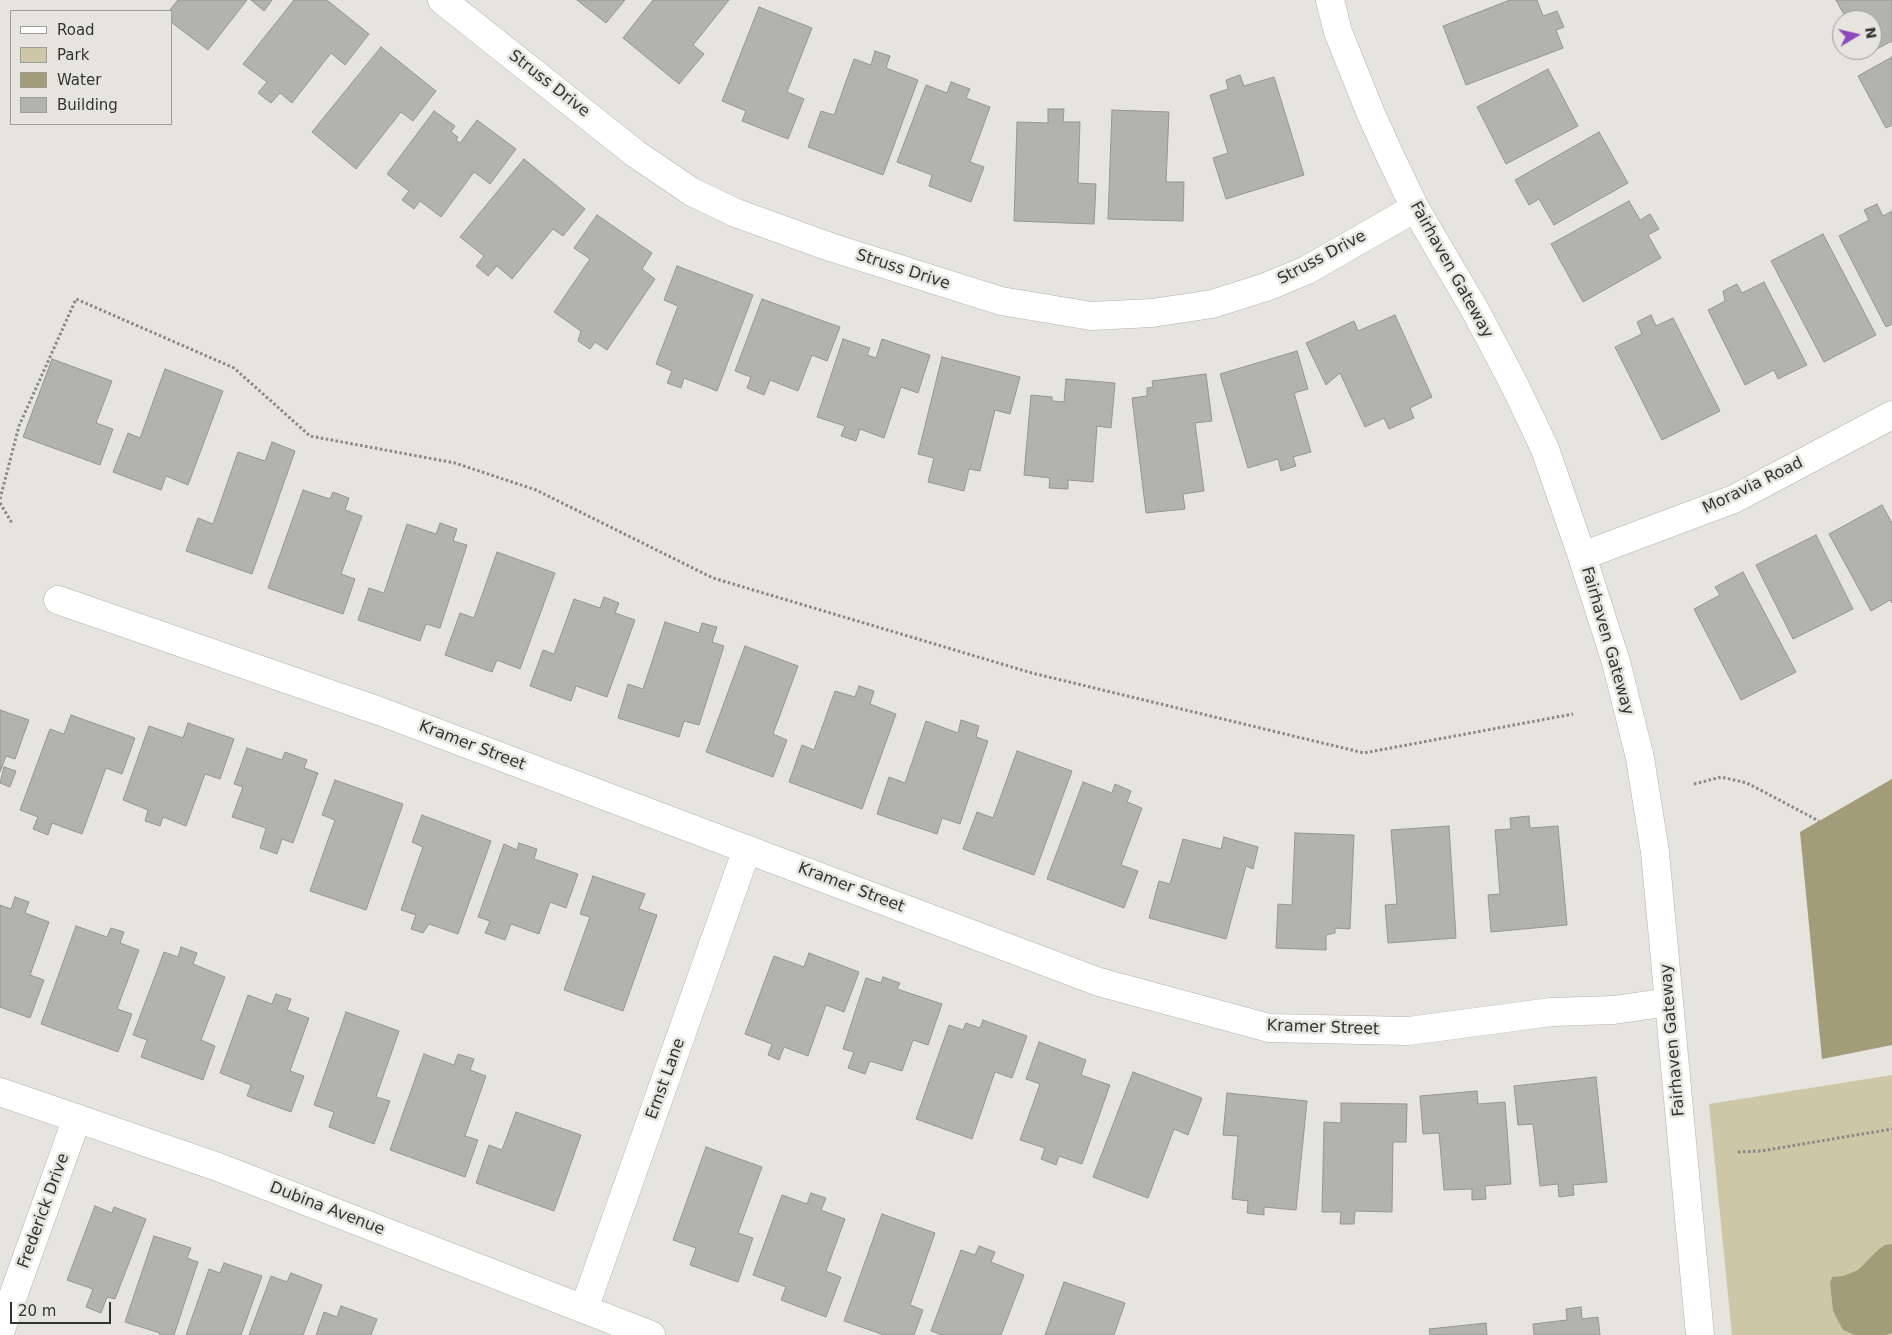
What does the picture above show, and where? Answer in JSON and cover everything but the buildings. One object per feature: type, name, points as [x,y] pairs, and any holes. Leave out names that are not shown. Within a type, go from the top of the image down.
[{"type":"street","name":"Struss Drive","points":[[442,0],[636,154],[692,192],[736,213],[830,247],[1001,301],[1091,316],[1152,313],[1212,304],[1266,287],[1307,270],[1415,208]]},
{"type":"street","name":"Fairhaven Gateway","points":[[1330,0],[1338,32],[1371,114],[1415,208],[1475,310],[1514,384],[1545,449],[1616,662],[1640,758],[1655,852],[1700,1335]]},
{"type":"street","name":"Moravia Road","points":[[1582,556],[1734,498],[1892,415]]},
{"type":"street","name":"Kramer Street","points":[[58,600],[382,712],[1099,982],[1269,1028],[1409,1031],[1551,1012],[1614,1010],[1669,1002]]},
{"type":"street","name":"Ernst Lane","points":[[584,1309],[747,850]]},
{"type":"street","name":"Dubina Avenue","points":[[0,1092],[218,1167],[651,1335]]},
{"type":"street","name":"Frederick Drive","points":[[0,1332],[77,1118]]},
{"type":"path","points":[[0,499],[19,426],[76,299],[234,368],[310,436],[455,463],[536,490],[713,578],[1032,673],[1364,753],[1573,714]]},
{"type":"path","points":[[0,503],[12,523]]},
{"type":"path","points":[[1694,784],[1721,777],[1747,783],[1819,821]]},
{"type":"path","points":[[1738,1152],[1760,1151],[1892,1129]]},
{"type":"green space","points":[[1892,1075],[1892,1335],[1732,1335],[1709,1104]]},
{"type":"water","points":[[1892,779],[1892,1045],[1822,1059],[1800,832]]},
{"type":"water","points":[[1892,1244],[1892,1333],[1886,1335],[1855,1335],[1843,1330],[1833,1311],[1830,1283],[1832,1277],[1843,1276],[1858,1270],[1878,1250],[1885,1245]]}]
